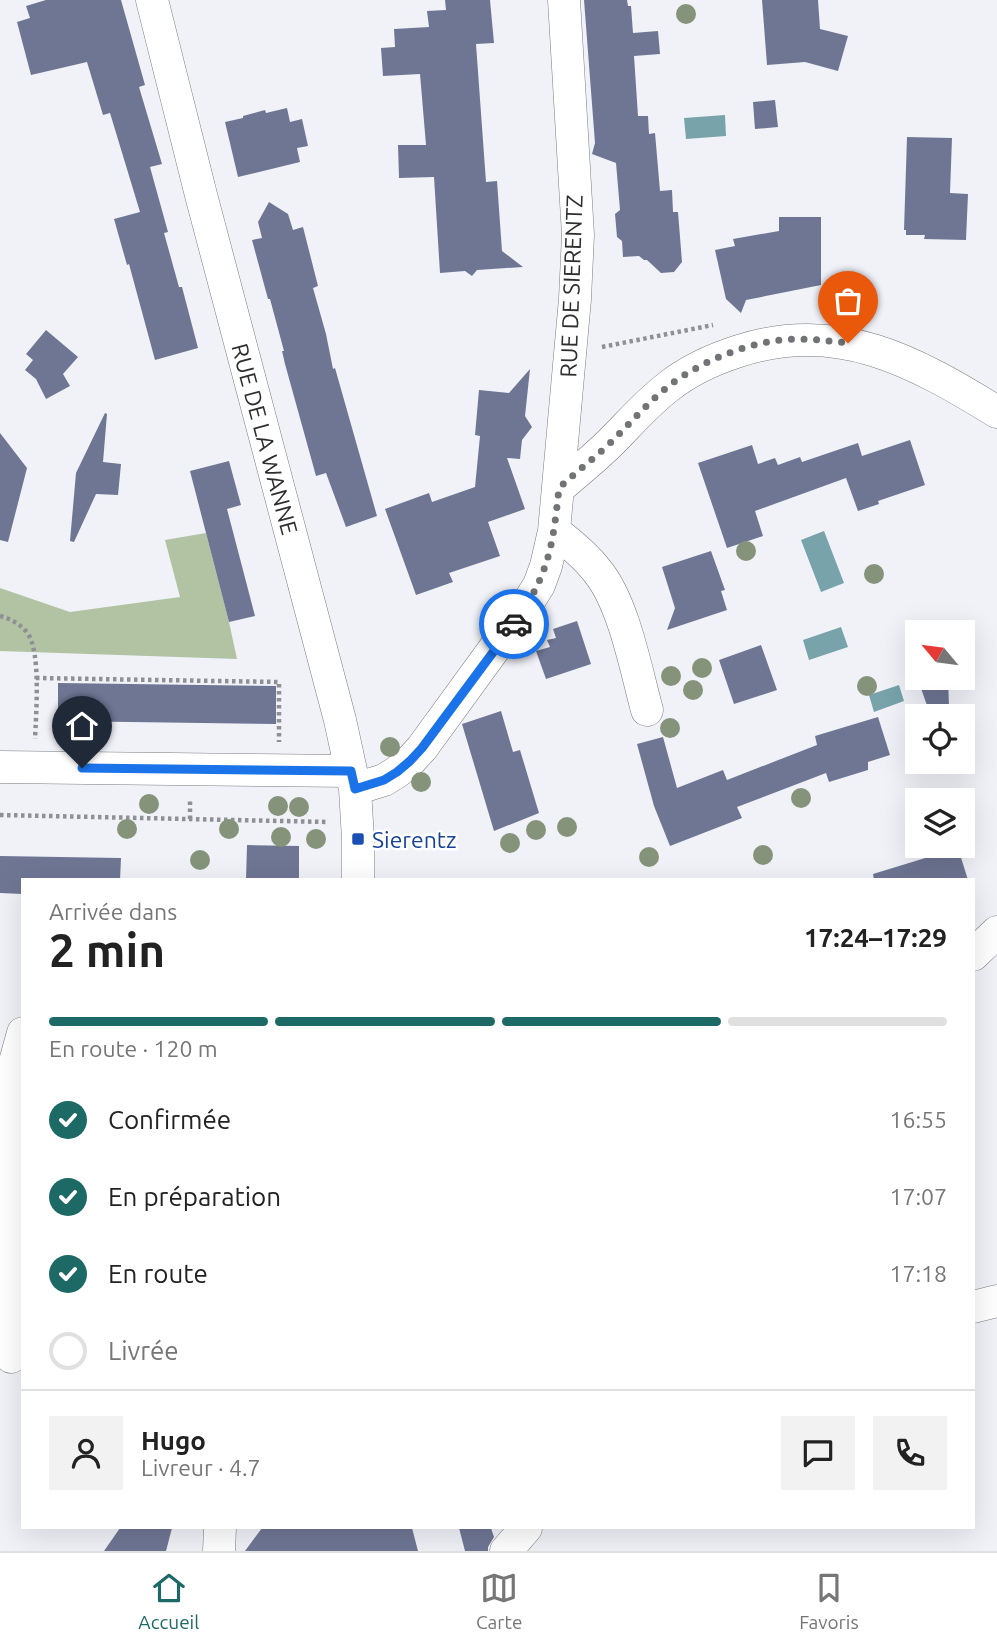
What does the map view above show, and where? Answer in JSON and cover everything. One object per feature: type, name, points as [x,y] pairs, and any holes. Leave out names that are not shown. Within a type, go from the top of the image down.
[{"type":"street","name":"RUE DE LA WANNE","points":[[152,0],[340,720],[353,780],[358,822],[358,878]]},
{"type":"street","name":"RUE DE SIERENTZ","points":[[353,780],[373,784],[390,776],[422,748],[529,601],[546,566],[554,531],[559,488],[578,235],[564,0]]},
{"type":"street","points":[[559,488],[669,386],[712,360],[766,342],[824,340],[879,351],[941,379],[997,412]]},
{"type":"street","points":[[554,531],[599,572],[611,592],[621,616],[647,710]]},
{"type":"street","points":[[0,767],[353,780]]},
{"type":"street","points":[[975,954],[997,932]]},
{"type":"street","points":[[11,1357],[15,1062],[21,1040]]},
{"type":"street","points":[[975,1306],[997,1301]]},
{"type":"street","points":[[506,1551],[525,1529]]},
{"type":"path","points":[[594,349],[715,325]]},
{"type":"path","points":[[0,616],[18,624],[29,635],[33,648],[36,678],[35,750]]},
{"type":"path","points":[[36,678],[279,682],[279,754]]},
{"type":"path","points":[[190,819],[191,789]]},
{"type":"path","points":[[0,815],[340,822]]},
{"type":"green space","points":[[206,533],[237,659],[0,651],[0,588],[70,612],[180,597],[165,540]]},
{"type":"water","points":[[725,115],[726,136],[686,139],[684,118]]},
{"type":"water","points":[[824,531],[844,583],[821,592],[801,540]]},
{"type":"water","points":[[841,627],[848,647],[809,660],[803,640]]},
{"type":"water","points":[[899,685],[904,701],[874,712],[869,695]]},
{"type":"building","points":[[46,0],[121,0],[145,85],[139,87],[162,164],[150,167],[168,232],[164,233],[198,348],[155,360],[114,219],[140,212],[110,113],[103,115],[87,62],[31,75],[17,22],[30,18],[26,6]]},
{"type":"building","points":[[445,0],[490,0],[494,43],[476,44],[486,182],[497,181],[502,251],[523,267],[477,270],[472,276],[465,271],[440,273],[434,177],[399,178],[398,145],[426,145],[420,74],[383,76],[381,48],[395,47],[394,29],[429,27],[427,11],[446,10]]},
{"type":"building","points":[[584,0],[627,0],[628,6],[631,6],[633,33],[658,31],[660,54],[634,56],[638,116],[648,116],[649,134],[655,133],[660,191],[672,190],[673,212],[678,212],[682,262],[674,272],[661,273],[639,256],[623,257],[622,241],[617,237],[615,214],[620,210],[616,163],[592,154],[595,143]]},
{"type":"building","points":[[762,0],[818,0],[820,29],[848,36],[838,71],[805,62],[767,65]]},
{"type":"building","points":[[775,100],[778,127],[755,129],[753,102]]},
{"type":"building","points":[[287,108],[290,122],[302,119],[308,146],[297,148],[300,162],[238,177],[225,122],[265,110],[266,113]]},
{"type":"building","points":[[907,137],[952,138],[950,193],[968,194],[966,240],[924,239],[925,235],[906,235]]},
{"type":"building","points":[[269,202],[288,214],[293,230],[303,227],[318,286],[313,288],[333,369],[335,368],[377,516],[346,527],[326,473],[316,476],[252,240],[262,238],[258,222]]},
{"type":"building","points":[[779,217],[821,217],[821,285],[746,300],[741,313],[726,299],[715,250],[735,246],[733,239],[779,231]]},
{"type":"building","points":[[46,330],[78,357],[63,374],[70,386],[46,399],[36,379],[25,370],[33,360],[26,354]]},
{"type":"building","points":[[530,369],[525,416],[532,427],[522,440],[520,459],[507,458],[525,509],[488,522],[500,556],[449,573],[453,582],[416,595],[385,509],[429,493],[432,502],[475,487],[480,436],[475,435],[479,390],[509,393]]},
{"type":"building","points":[[105,413],[103,462],[121,464],[118,495],[96,494],[74,542],[70,541],[76,473]]},
{"type":"building","points":[[0,433],[27,468],[8,542],[0,540]]},
{"type":"building","points":[[910,440],[925,485],[858,511],[846,478],[755,511],[763,536],[727,548],[698,463],[752,445],[758,464],[775,458],[778,465],[800,457],[802,462],[858,443],[862,456]]},
{"type":"building","points":[[229,461],[241,505],[227,509],[255,616],[229,622],[190,471]]},
{"type":"building","points":[[711,551],[725,590],[721,591],[727,610],[667,630],[675,608],[662,567]]},
{"type":"building","points":[[577,621],[591,664],[546,679],[536,651],[550,647],[547,640],[556,638],[553,629]]},
{"type":"building","points":[[761,645],[777,690],[734,704],[719,660]]},
{"type":"building","points":[[58,683],[276,686],[276,724],[58,721]]},
{"type":"building","points":[[922,690],[948,690],[949,704],[926,704]]},
{"type":"building","points":[[501,711],[513,752],[520,750],[539,813],[494,831],[462,724]]},
{"type":"building","points":[[878,717],[890,755],[868,762],[868,770],[829,782],[826,773],[737,807],[742,818],[670,846],[654,806],[637,744],[663,737],[677,788],[723,770],[727,780],[817,745],[815,736]]},
{"type":"building","points":[[247,845],[299,846],[299,878],[246,878]]},
{"type":"building","points":[[0,856],[121,858],[120,878],[21,878],[21,894],[0,893]]},
{"type":"building","points":[[925,858],[961,858],[967,878],[874,878],[873,874]]},
{"type":"building","points":[[119,1529],[172,1529],[166,1551],[104,1551]]},
{"type":"building","points":[[261,1529],[412,1529],[418,1551],[245,1551]]},
{"type":"building","points":[[459,1529],[491,1529],[494,1537],[488,1551],[465,1551]]},
{"type":"way so far","points":[[514,624],[539,585],[546,566],[552,547],[559,488],[669,386],[712,360],[766,342],[793,339],[848,343]]},
{"type":"place","name":"Sierentz","points":[[358,839]]},
{"type":"route","points":[[82,768],[351,771],[355,789],[373,784],[397,772],[422,748],[514,624]]}]
